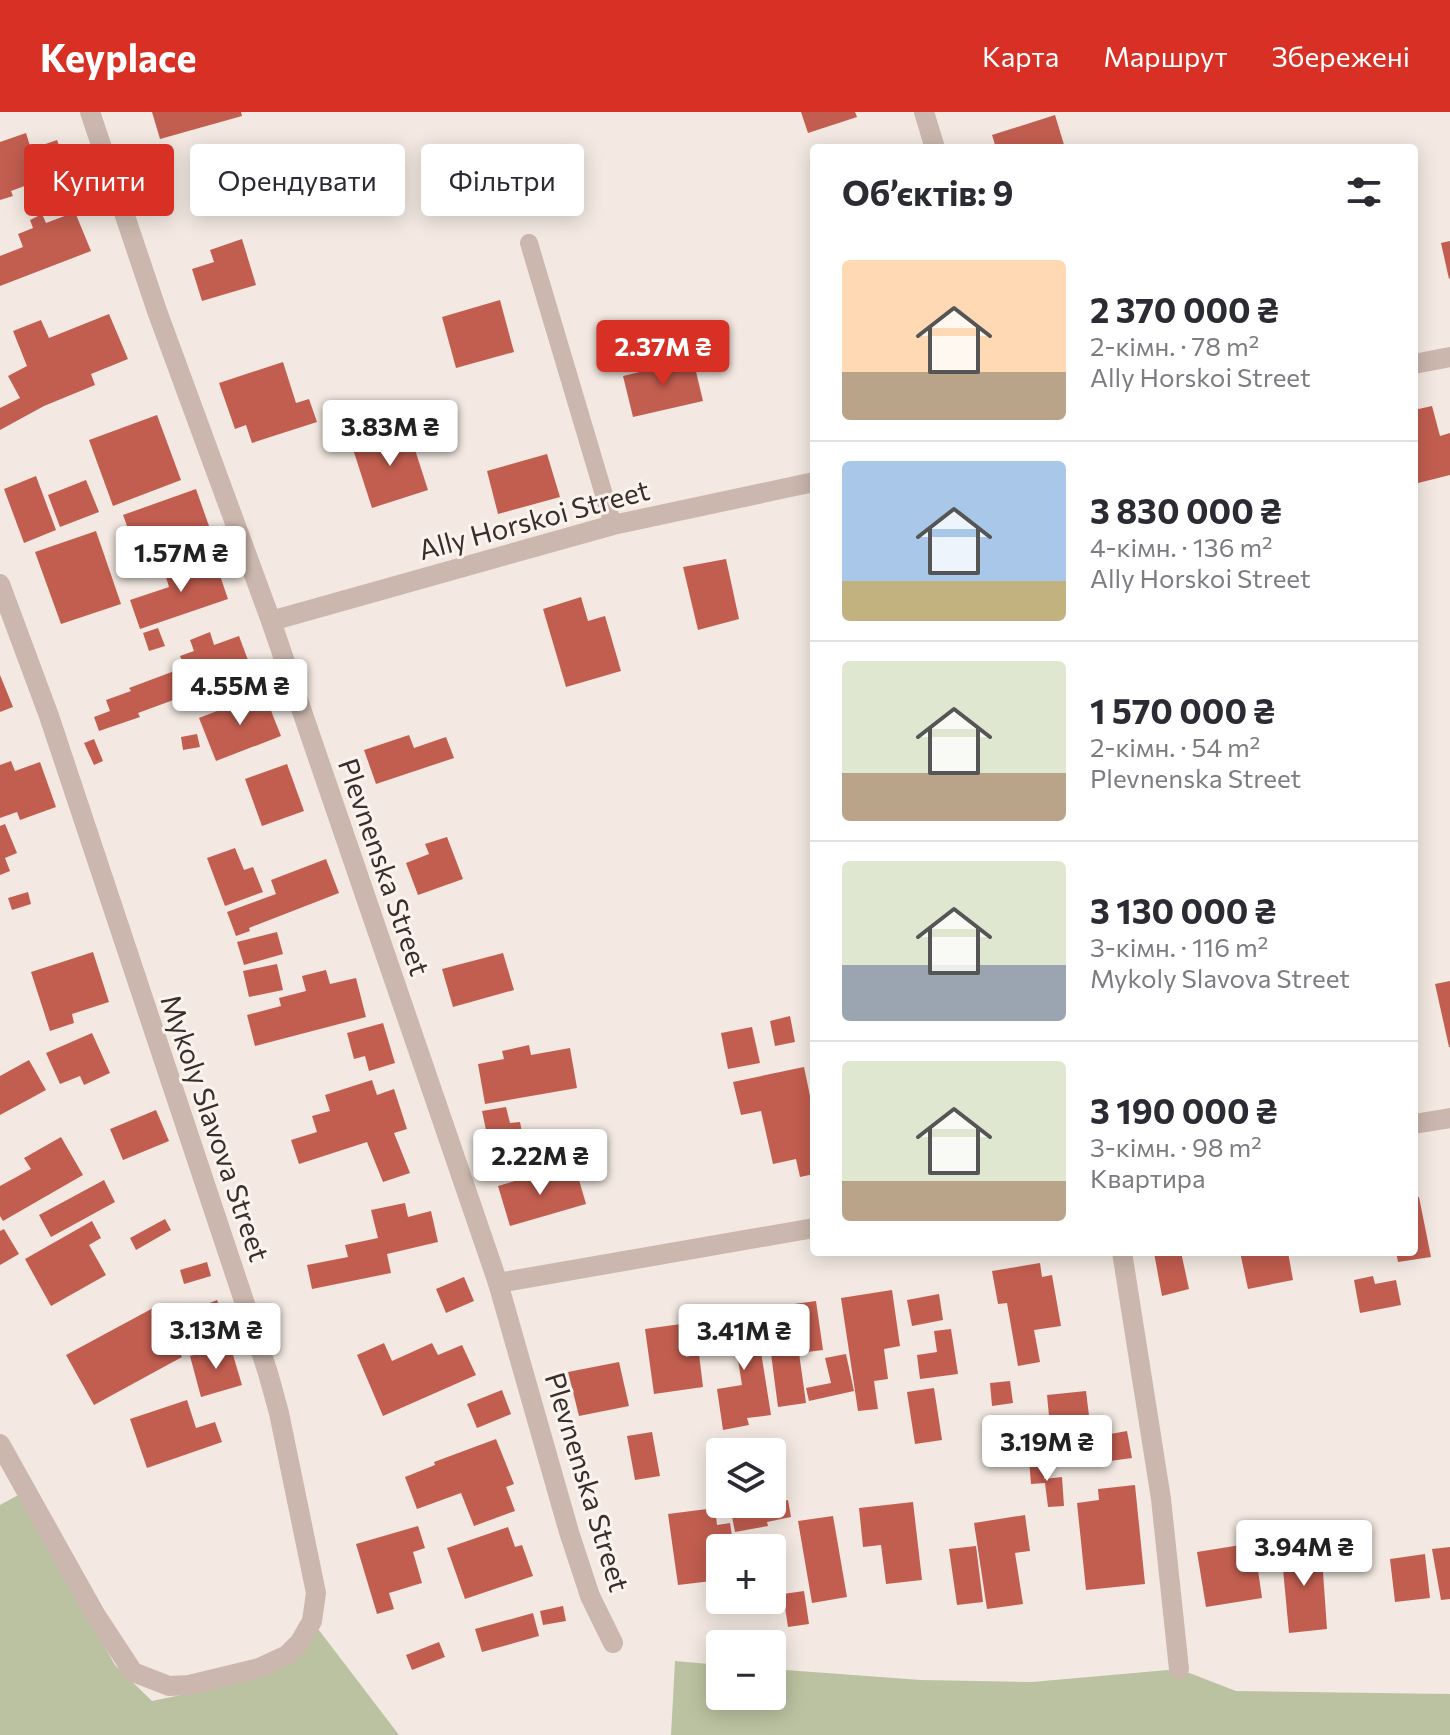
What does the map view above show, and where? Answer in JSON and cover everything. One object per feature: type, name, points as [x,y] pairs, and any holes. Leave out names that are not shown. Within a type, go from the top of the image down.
[{"type":"street","name":"Plevnenska Street","points":[[90,112],[157,311],[271,621],[498,1283],[569,1532],[590,1596],[613,1643]]},
{"type":"street","points":[[924,112],[934,144]]},
{"type":"street","points":[[1418,363],[1450,357]]},
{"type":"street","name":"Ally Horskoi Street","points":[[271,621],[613,525],[810,483]]},
{"type":"street","name":"Mykoly Slavova Street","points":[[0,584],[49,716],[268,1373],[316,1593],[312,1621],[300,1642],[287,1655],[259,1668],[189,1685],[169,1686],[133,1672],[95,1614],[0,1444]]},
{"type":"street","points":[[1418,1123],[1450,1118]]},
{"type":"street","points":[[498,1283],[810,1229]]},
{"type":"street","points":[[1123,1256],[1161,1499],[1179,1669]]},
{"type":"lane","points":[[529,243],[613,525]]},
{"type":"green space","points":[[20,1494],[115,1665],[152,1701],[224,1686],[306,1646],[312,1621],[399,1735],[0,1735],[0,1505]]},
{"type":"green space","points":[[675,1661],[706,1664],[706,1710],[786,1710],[786,1670],[921,1680],[1032,1682],[1179,1669],[1236,1691],[1450,1694],[1450,1735],[671,1735]]},
{"type":"building","points":[[152,112],[241,112],[242,116],[160,139]]},
{"type":"building","points":[[801,112],[855,112],[857,117],[808,133]]},
{"type":"building","points":[[1055,115],[1064,144],[995,144],[992,135]]},
{"type":"building","points":[[26,133],[29,144],[24,144],[24,186],[11,191],[13,196],[0,200],[0,142]]},
{"type":"building","points":[[43,216],[46,223],[64,216],[77,216],[91,251],[0,286],[0,256],[23,247],[18,234],[33,228],[30,220]]},
{"type":"building","points":[[242,239],[256,285],[202,301],[192,269],[214,262],[210,250]]},
{"type":"building","points":[[1450,241],[1450,278],[1449,279],[1441,243]]},
{"type":"building","points":[[500,300],[514,352],[456,368],[442,317]]},
{"type":"building","points":[[109,314],[128,359],[91,374],[95,385],[44,406],[0,430],[0,408],[20,398],[8,376],[27,366],[13,331],[41,320],[49,338]]},
{"type":"building","points":[[693,359],[703,401],[633,417],[623,376]]},
{"type":"building","points":[[283,362],[296,403],[309,399],[317,422],[252,443],[246,425],[235,429],[219,383]]},
{"type":"building","points":[[1432,406],[1440,436],[1450,433],[1450,475],[1418,483],[1418,409]]},
{"type":"building","points":[[157,415],[181,480],[113,506],[89,440]]},
{"type":"building","points":[[408,428],[428,490],[372,508],[352,446]]},
{"type":"building","points":[[547,454],[560,497],[498,514],[487,471]]},
{"type":"building","points":[[36,476],[56,530],[24,543],[4,489]]},
{"type":"building","points":[[86,480],[99,512],[60,527],[48,495]]},
{"type":"building","points":[[196,489],[216,546],[186,556],[183,548],[141,564],[123,515]]},
{"type":"building","points":[[96,531],[121,604],[61,624],[35,552]]},
{"type":"building","points":[[214,558],[228,599],[140,629],[130,600],[169,587],[165,574]]},
{"type":"building","points":[[726,559],[739,619],[698,630],[683,567]]},
{"type":"building","points":[[581,597],[588,621],[605,616],[621,671],[566,687],[543,609]]},
{"type":"building","points":[[158,628],[165,646],[149,651],[143,633]]},
{"type":"building","points":[[210,632],[214,645],[239,636],[252,671],[138,713],[140,717],[99,731],[94,717],[110,711],[106,700],[185,667],[180,656],[194,651],[190,640]]},
{"type":"building","points":[[0,675],[13,707],[0,712]]},
{"type":"building","points":[[264,693],[281,736],[216,761],[199,718]]},
{"type":"building","points":[[197,734],[200,747],[183,750],[181,737]]},
{"type":"building","points":[[409,735],[414,748],[446,737],[454,758],[376,784],[364,750]]},
{"type":"building","points":[[94,739],[103,761],[94,765],[84,743]]},
{"type":"building","points":[[11,761],[15,771],[40,762],[56,807],[20,820],[17,812],[0,818],[0,765]]},
{"type":"building","points":[[287,764],[304,811],[262,826],[245,779]]},
{"type":"building","points":[[5,824],[17,853],[5,858],[10,871],[0,875],[0,826]]},
{"type":"building","points":[[447,837],[463,879],[418,895],[406,863],[429,854],[425,844]]},
{"type":"building","points":[[235,848],[244,870],[253,867],[263,892],[225,906],[207,858]]},
{"type":"building","points":[[326,859],[339,893],[236,936],[227,912],[276,894],[271,880]]},
{"type":"building","points":[[28,892],[31,904],[12,910],[8,898]]},
{"type":"building","points":[[277,932],[283,954],[244,965],[237,942]]},
{"type":"building","points":[[93,952],[109,1002],[72,1014],[74,1023],[50,1031],[31,972]]},
{"type":"building","points":[[503,953],[514,990],[453,1007],[442,969]]},
{"type":"building","points":[[277,964],[283,990],[249,997],[243,971]]},
{"type":"building","points":[[326,970],[330,984],[356,978],[366,1017],[255,1046],[247,1015],[281,1006],[279,998],[306,991],[302,976]]},
{"type":"building","points":[[1450,981],[1450,1047],[1449,1047],[1435,984]]},
{"type":"building","points":[[790,1016],[795,1042],[775,1046],[770,1021]]},
{"type":"building","points":[[383,1023],[395,1063],[369,1071],[365,1056],[354,1059],[347,1033]]},
{"type":"building","points":[[752,1027],[760,1063],[728,1069],[721,1033]]},
{"type":"building","points":[[92,1033],[110,1073],[84,1085],[80,1076],[60,1084],[46,1053]]},
{"type":"building","points":[[529,1045],[531,1055],[570,1048],[577,1088],[485,1104],[478,1064],[504,1059],[502,1051]]},
{"type":"building","points":[[29,1060],[46,1090],[0,1115],[0,1076]]},
{"type":"building","points":[[804,1067],[810,1096],[810,1175],[800,1177],[796,1159],[773,1164],[761,1111],[741,1115],[733,1082]]},
{"type":"building","points":[[372,1080],[377,1095],[394,1089],[407,1129],[394,1133],[410,1173],[383,1182],[367,1142],[299,1164],[291,1140],[317,1132],[312,1116],[330,1111],[325,1095]]},
{"type":"building","points":[[506,1107],[510,1123],[520,1122],[525,1148],[491,1154],[482,1111]]},
{"type":"building","points":[[156,1110],[169,1141],[123,1160],[110,1129]]},
{"type":"building","points":[[61,1137],[83,1175],[3,1221],[0,1216],[0,1186],[31,1169],[24,1158]]},
{"type":"building","points":[[549,1171],[552,1180],[577,1173],[586,1204],[510,1226],[498,1186]]},
{"type":"building","points":[[104,1180],[115,1202],[51,1237],[39,1215]]},
{"type":"building","points":[[1419,1197],[1431,1257],[1398,1262],[1397,1256],[1418,1256]]},
{"type":"building","points":[[405,1203],[408,1217],[431,1211],[438,1242],[387,1254],[391,1273],[312,1289],[307,1265],[348,1257],[345,1245],[378,1238],[371,1210]]},
{"type":"building","points":[[165,1219],[171,1230],[136,1250],[130,1238]]},
{"type":"building","points":[[92,1221],[101,1238],[89,1245],[106,1275],[51,1306],[25,1259]]},
{"type":"building","points":[[4,1229],[19,1254],[0,1265],[0,1231]]},
{"type":"building","points":[[1155,1256],[1182,1256],[1189,1289],[1162,1296]]},
{"type":"building","points":[[1241,1256],[1289,1256],[1293,1280],[1248,1289]]},
{"type":"building","points":[[207,1262],[211,1276],[184,1284],[180,1270]]},
{"type":"building","points":[[1040,1263],[1042,1277],[1052,1275],[1061,1326],[1034,1330],[1040,1362],[1018,1366],[1007,1303],[998,1304],[992,1271]]},
{"type":"building","points":[[1373,1276],[1375,1284],[1396,1280],[1401,1305],[1360,1313],[1354,1280]]},
{"type":"building","points":[[464,1277],[474,1301],[446,1313],[436,1289]]},
{"type":"building","points":[[892,1290],[900,1346],[884,1349],[888,1379],[874,1381],[878,1409],[858,1411],[841,1298]]},
{"type":"building","points":[[939,1294],[943,1320],[912,1326],[907,1300]]},
{"type":"building","points":[[217,1300],[228,1328],[193,1342],[182,1314]]},
{"type":"building","points":[[816,1301],[823,1350],[799,1353],[806,1403],[778,1407],[765,1308]]},
{"type":"building","points":[[155,1307],[182,1357],[94,1405],[66,1355]]},
{"type":"building","points":[[754,1308],[771,1415],[747,1418],[749,1425],[723,1430],[717,1389],[742,1385],[736,1347],[727,1349],[722,1313]]},
{"type":"building","points":[[681,1324],[686,1357],[699,1354],[703,1387],[654,1394],[645,1329]]},
{"type":"building","points":[[951,1329],[958,1374],[920,1379],[917,1355],[937,1352],[934,1331]]},
{"type":"building","points":[[384,1343],[392,1361],[432,1343],[438,1355],[462,1345],[476,1375],[383,1416],[357,1355]]},
{"type":"building","points":[[230,1345],[242,1385],[201,1397],[190,1356]]},
{"type":"building","points":[[846,1354],[854,1391],[809,1401],[806,1388],[831,1383],[825,1358]]},
{"type":"building","points":[[619,1362],[629,1406],[579,1416],[568,1372]]},
{"type":"building","points":[[1010,1381],[1013,1403],[992,1406],[990,1383]]},
{"type":"building","points":[[934,1388],[942,1440],[915,1444],[907,1392]]},
{"type":"building","points":[[502,1390],[511,1414],[477,1428],[467,1404]]},
{"type":"building","points":[[1086,1391],[1094,1457],[1053,1459],[1047,1395]]},
{"type":"building","points":[[187,1400],[196,1428],[215,1422],[222,1442],[147,1468],[130,1419]]},
{"type":"building","points":[[1127,1431],[1132,1458],[1103,1462],[1099,1436]]},
{"type":"building","points":[[652,1432],[660,1476],[635,1480],[627,1436]]},
{"type":"building","points":[[496,1439],[514,1484],[506,1487],[515,1511],[474,1526],[461,1493],[417,1509],[405,1477],[435,1465],[434,1462]]},
{"type":"building","points":[[1043,1458],[1044,1479],[1062,1477],[1064,1506],[1048,1507],[1045,1483],[1031,1484],[1029,1459]]},
{"type":"building","points":[[1135,1485],[1145,1584],[1086,1590],[1077,1503],[1099,1500],[1098,1489]]},
{"type":"building","points":[[786,1500],[791,1517],[767,1522],[768,1526],[735,1532],[732,1518],[786,1518]]},
{"type":"building","points":[[913,1502],[922,1580],[886,1584],[881,1545],[863,1547],[859,1508]]},
{"type":"building","points":[[706,1509],[706,1518],[716,1518],[717,1525],[730,1523],[732,1534],[706,1534],[706,1582],[678,1585],[668,1514]]},
{"type":"building","points":[[1025,1515],[1030,1551],[1015,1553],[1023,1604],[987,1609],[974,1523]]},
{"type":"building","points":[[833,1516],[847,1597],[812,1603],[798,1521]]},
{"type":"building","points":[[418,1526],[425,1548],[413,1552],[422,1583],[389,1593],[394,1609],[377,1614],[356,1544]]},
{"type":"building","points":[[508,1527],[515,1547],[522,1545],[533,1576],[465,1599],[447,1548]]},
{"type":"building","points":[[1247,1544],[1251,1564],[1257,1563],[1262,1598],[1206,1607],[1197,1552]]},
{"type":"building","points":[[1321,1544],[1327,1629],[1289,1633],[1281,1548]]},
{"type":"building","points":[[976,1546],[983,1602],[957,1605],[949,1549]]},
{"type":"building","points":[[1450,1547],[1450,1599],[1441,1600],[1432,1549]]},
{"type":"building","points":[[1425,1554],[1430,1598],[1395,1602],[1390,1559]]},
{"type":"building","points":[[804,1591],[809,1624],[788,1627],[786,1594]]},
{"type":"building","points":[[563,1606],[566,1621],[543,1625],[540,1611]]},
{"type":"building","points":[[533,1613],[539,1636],[482,1652],[475,1629]]},
{"type":"building","points":[[439,1642],[445,1657],[412,1670],[406,1655]]}]
